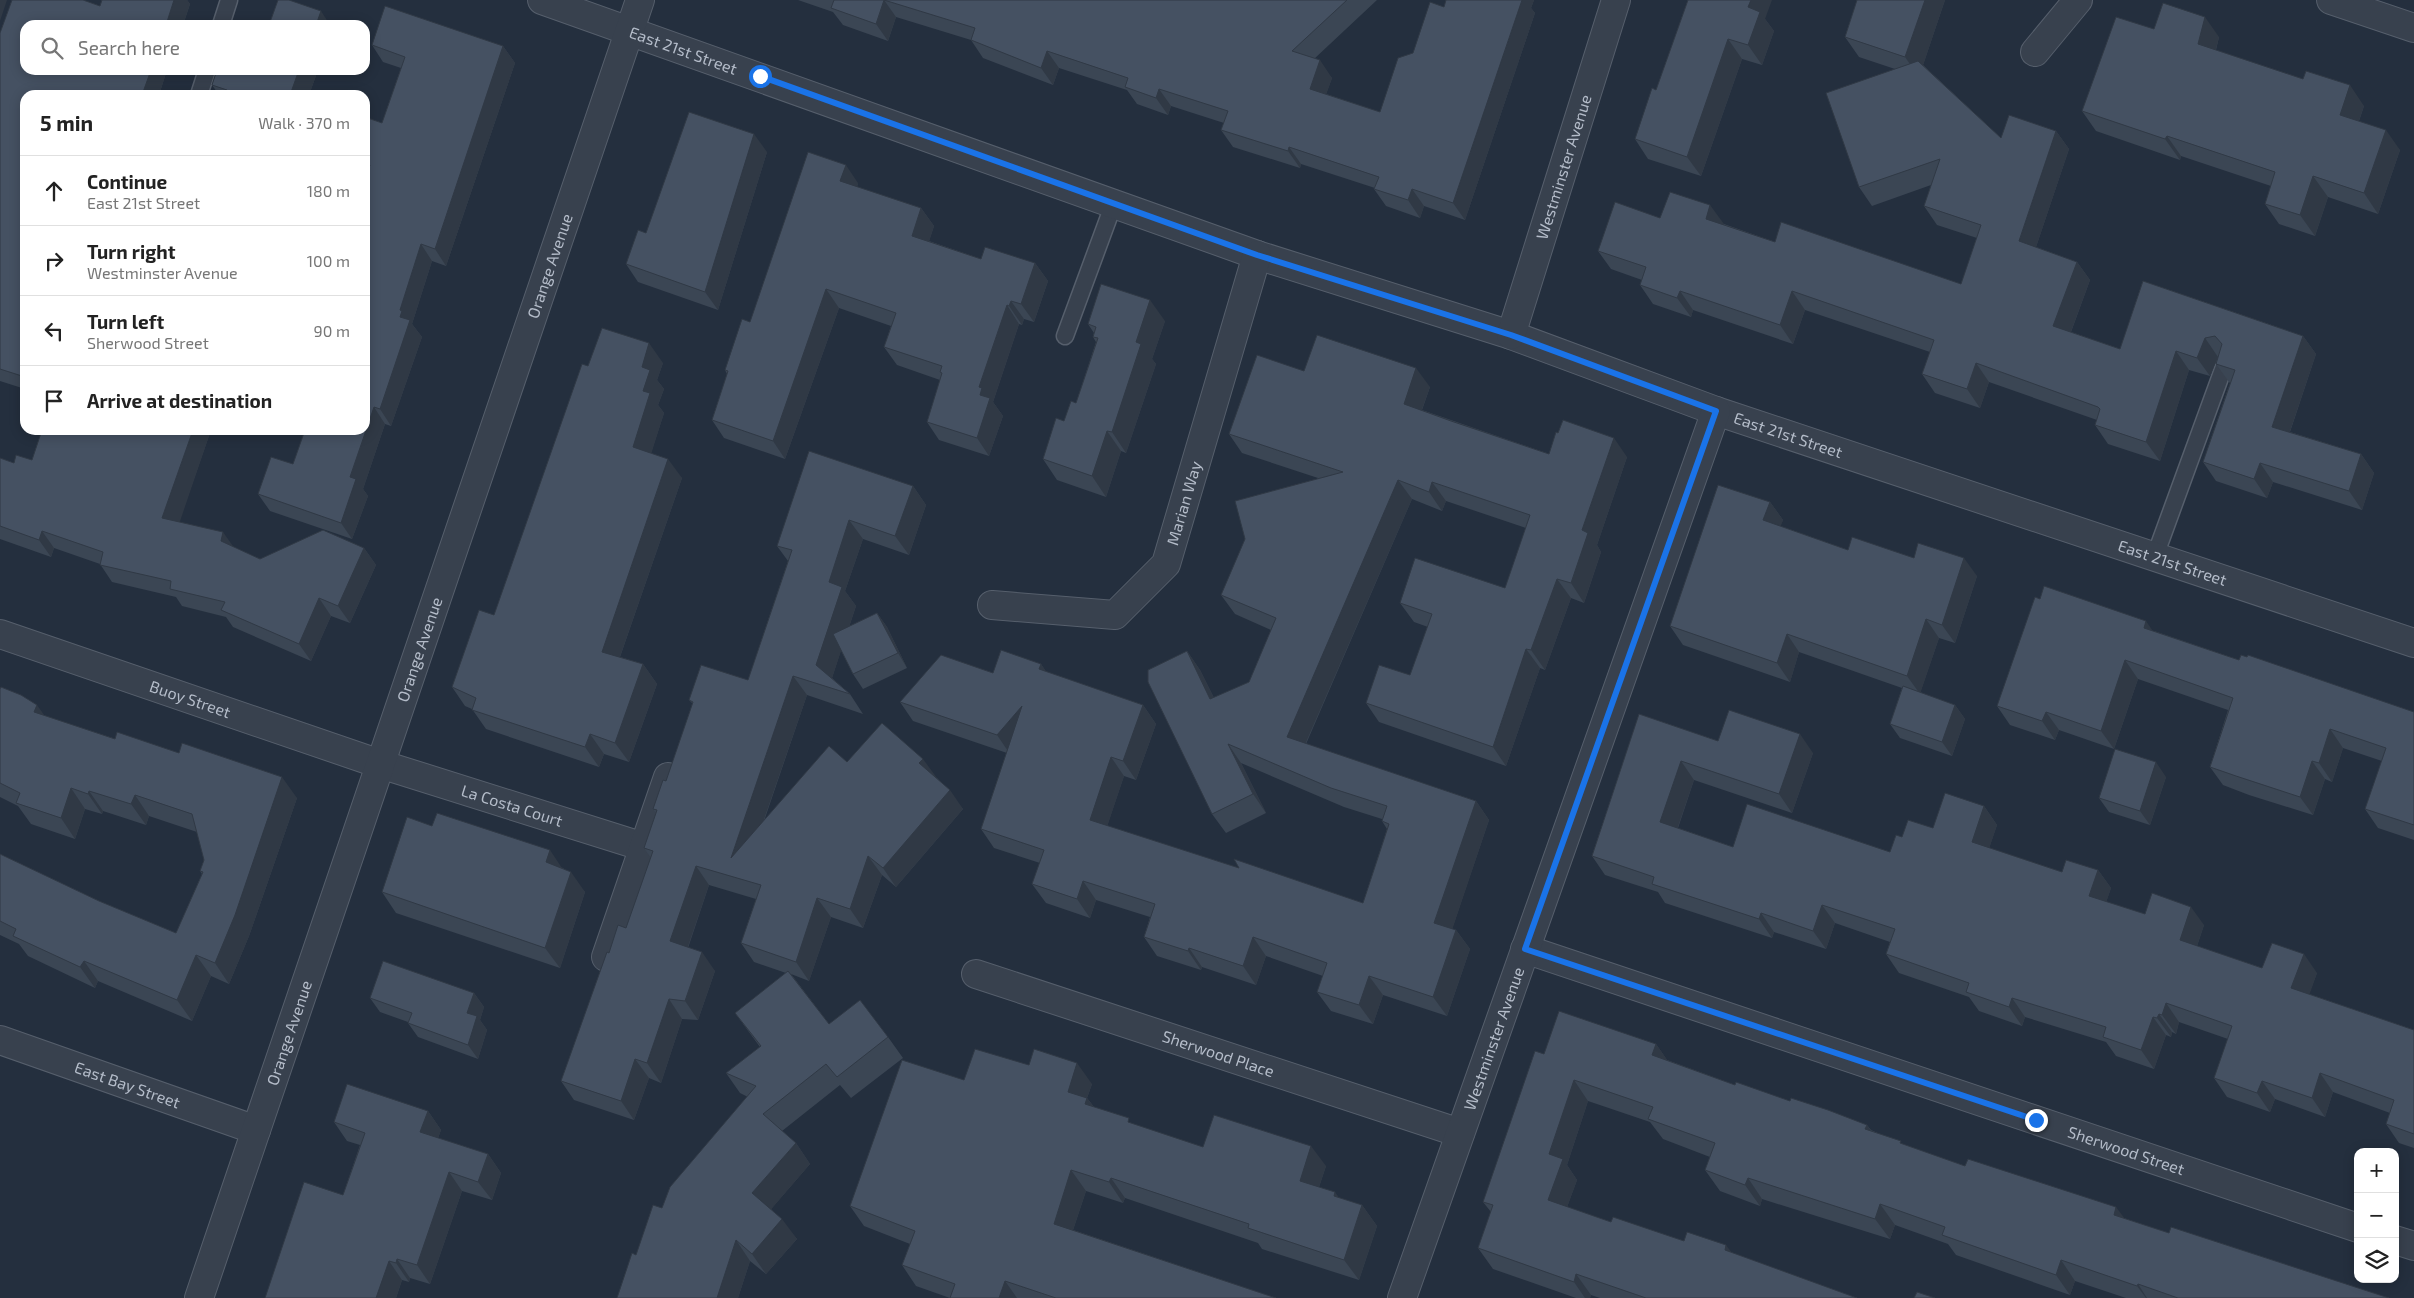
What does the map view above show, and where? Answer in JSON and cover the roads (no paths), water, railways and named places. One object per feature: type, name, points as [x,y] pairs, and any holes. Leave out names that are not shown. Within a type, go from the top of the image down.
[{"type":"street","name":"East 21st Street","points":[[542,0],[1257,255],[1511,335],[1716,411],[2414,643]]},
{"type":"street","name":"Orange Avenue","points":[[199,1298],[640,0]]},
{"type":"street","name":"Westminster Avenue","points":[[1511,335],[1616,0]]},
{"type":"street","points":[[2035,52],[2078,0]]},
{"type":"street","points":[[2331,0],[2414,28]]},
{"type":"street","name":"Marian Way","points":[[992,605],[1115,615],[1166,564],[1257,255]]},
{"type":"street","name":"Westminster Avenue","points":[[1402,1298],[1716,411]]},
{"type":"street","name":"Buoy Street","points":[[0,634],[380,764]]},
{"type":"street","points":[[606,957],[677,749]]},
{"type":"street","name":"La Costa Court","points":[[380,764],[644,847]]},
{"type":"street","name":"Sherwood Street","points":[[1525,949],[2354,1227]]},
{"type":"street","name":"Sherwood Place","points":[[976,974],[1460,1133]]},
{"type":"street","name":"East Bay Street","points":[[0,1040],[256,1130]]},
{"type":"street","points":[[2399,1241],[2414,1246]]},
{"type":"lane","points":[[223,20],[229,0]]},
{"type":"lane","points":[[201,90],[205,75]]},
{"type":"lane","points":[[1065,336],[1114,203]]},
{"type":"lane","points":[[2155,556],[2225,364]]}]
